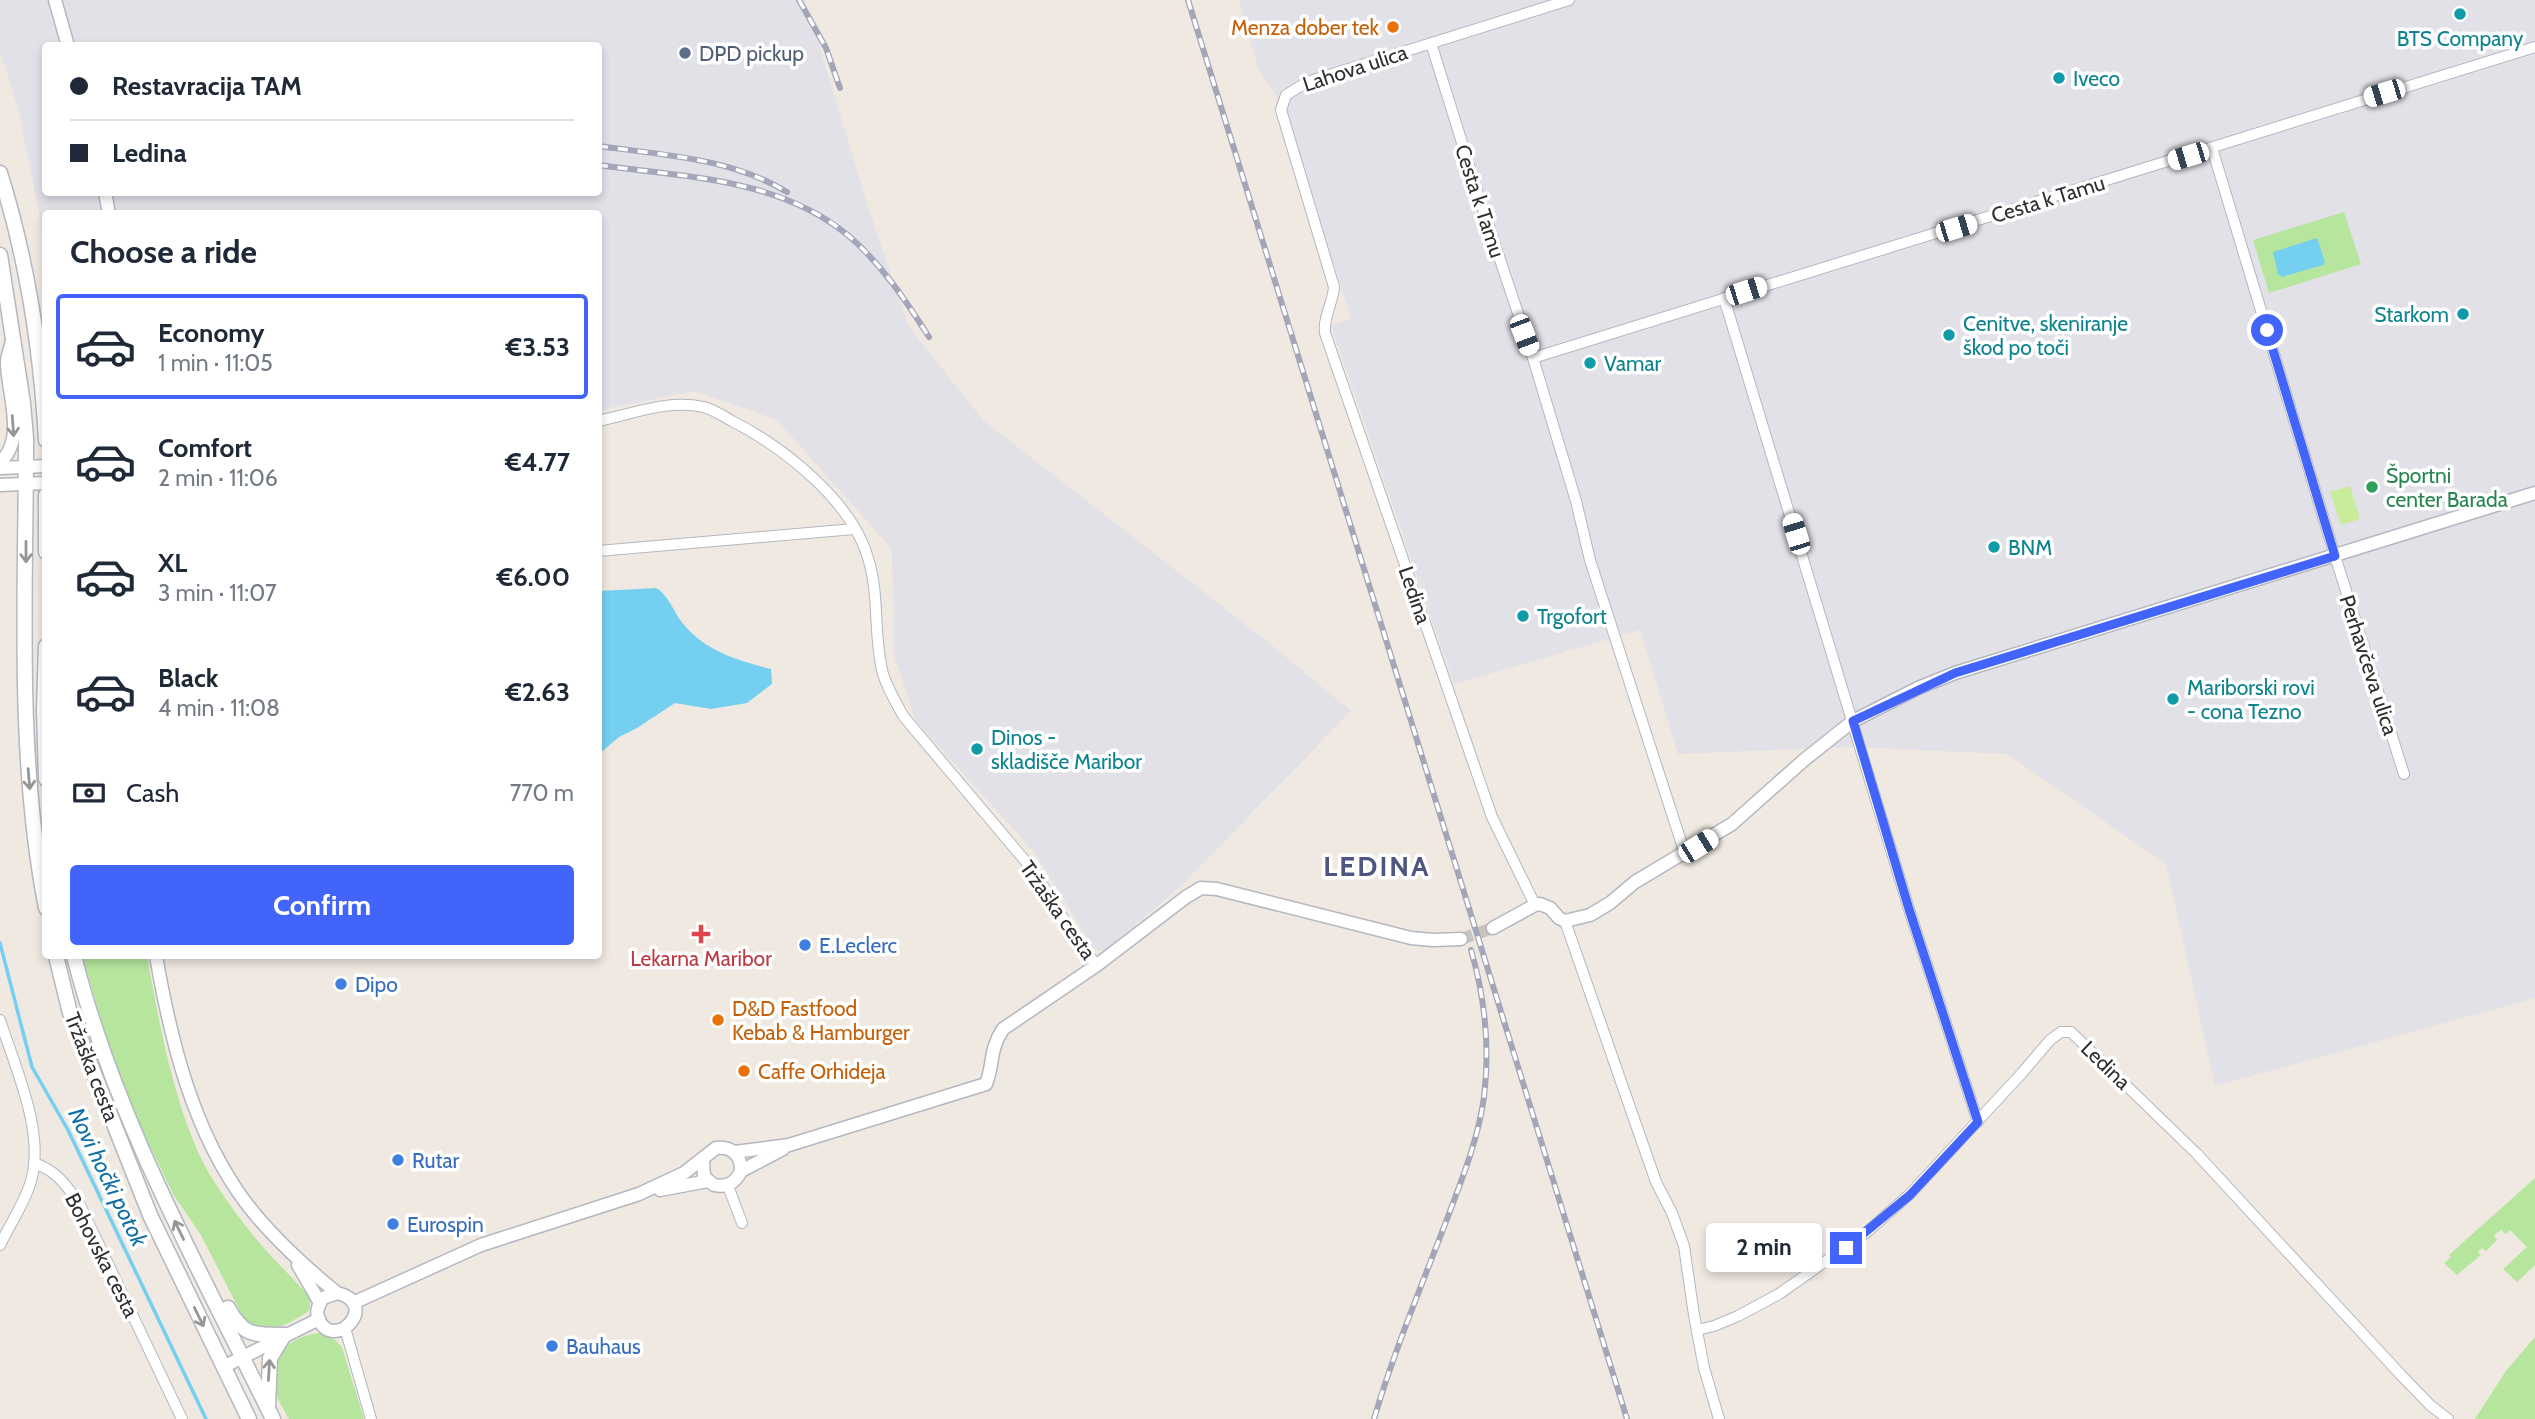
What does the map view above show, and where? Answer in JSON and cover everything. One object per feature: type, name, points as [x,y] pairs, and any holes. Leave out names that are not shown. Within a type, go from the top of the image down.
[{"type":"main road","points":[[0,173],[26,278],[42,396]]},
{"type":"main road","points":[[0,255],[23,403],[26,467],[25,716],[34,839],[42,885]]},
{"type":"main road","name":"Tržaška cesta","points":[[57,959],[70,1013],[145,1202],[249,1419]]},
{"type":"main road","name":"Tržaška cesta","points":[[75,959],[86,1004],[146,1162],[270,1414]]},
{"type":"main road","points":[[201,1274],[217,1289],[237,1325],[252,1333],[284,1335],[270,1358],[270,1414]]},
{"type":"street","points":[[55,0],[67,42]]},
{"type":"street","name":"Lahova ulica","points":[[1332,279],[1283,122],[1282,102],[1291,90],[1307,82],[1569,0]]},
{"type":"street","name":"Cesta k Tamu","points":[[1431,43],[1533,358],[1576,501],[1590,560],[1685,854]]},
{"type":"street","name":"Cesta k Tamu","points":[[1533,358],[2535,47]]},
{"type":"street","points":[[2212,148],[2335,556]]},
{"type":"street","name":"Ledina","points":[[1332,279],[1333,298],[1326,317],[1325,333],[1492,817],[1535,905]]},
{"type":"street","points":[[1724,298],[1909,909],[1978,1122]]},
{"type":"street","points":[[0,462],[9,454],[14,439],[7,359],[13,336]]},
{"type":"street","name":"Tržaška cesta","points":[[602,420],[668,405],[705,407],[768,441],[795,461],[838,506],[868,556],[874,582],[877,637],[889,691],[914,732],[1032,869],[1080,945],[1097,965],[1003,1029],[995,1042],[986,1084],[789,1146]]},
{"type":"street","points":[[0,468],[42,466]]},
{"type":"street","points":[[0,485],[42,483]]},
{"type":"street","points":[[1493,928],[1535,905],[1550,908],[1565,921],[1590,915],[1610,903],[1635,882],[1732,824],[1853,721],[1955,673],[2535,494]]},
{"type":"street","points":[[602,551],[854,529]]},
{"type":"street","name":"Perhavčeva ulica","points":[[2335,556],[2404,774]]},
{"type":"street","points":[[1097,965],[1186,897],[1201,888],[1209,887],[1411,938],[1461,939]]},
{"type":"street","points":[[1565,921],[1656,1182],[1672,1213],[1684,1246],[1704,1368],[1719,1419]]},
{"type":"street","points":[[157,959],[182,1070],[207,1137],[222,1167],[246,1203],[290,1253],[337,1293],[347,1296],[353,1303],[354,1320],[345,1328],[333,1331],[322,1325],[317,1314],[320,1303],[327,1295],[337,1293]]},
{"type":"street","points":[[0,1020],[28,1107],[34,1164],[29,1186],[0,1245]]},
{"type":"street","name":"Ledina","points":[[1697,1330],[1738,1316],[1779,1293],[1867,1233],[1910,1195],[2050,1040],[2061,1032],[2071,1032],[2197,1154],[2401,1375],[2448,1419]]},
{"type":"street","points":[[735,1152],[789,1146]]},
{"type":"street","points":[[703,1160],[702,1171],[708,1181],[721,1187],[728,1186],[741,1171],[789,1146]]},
{"type":"street","points":[[353,1303],[481,1245],[639,1194],[684,1173],[716,1148],[735,1152],[741,1171]]},
{"type":"street","name":"Bohovska cesta","points":[[34,1164],[48,1168],[62,1179],[79,1203],[182,1419]]},
{"type":"street","points":[[639,1194],[708,1181]]},
{"type":"street","points":[[728,1186],[742,1223]]},
{"type":"street","points":[[290,1253],[320,1303]]},
{"type":"street","points":[[223,1367],[319,1319]]},
{"type":"street","points":[[345,1328],[371,1419]]},
{"type":"shaded area","points":[[0,0],[805,0],[869,210],[909,327],[983,420],[1269,643],[1351,711],[1183,884],[1104,952],[1094,949],[1035,853],[916,721],[894,655],[892,549],[777,420],[695,391],[602,409],[602,210],[42,210],[42,228],[18,108],[0,52]]},
{"type":"shaded area","points":[[1239,0],[2535,0],[2535,998],[2215,1086],[2166,864],[2007,754],[1851,747],[1678,754],[1640,630],[1454,684],[1331,326],[1351,319],[1287,112],[1258,68]]},
{"type":"green space","points":[[2344,212],[2361,264],[2269,293],[2253,240]]},
{"type":"green space","points":[[2350,486],[2360,519],[2341,525],[2330,492]]},
{"type":"green space","points":[[83,959],[148,959],[171,1071],[179,1101],[200,1156],[228,1203],[245,1225],[311,1299],[309,1311],[285,1325],[270,1328],[244,1319],[201,1235],[173,1194],[138,1121],[111,1052]]},
{"type":"green space","points":[[2535,1178],[2535,1265],[2517,1282],[2503,1269],[2527,1247],[2510,1230],[2506,1234],[2501,1230],[2494,1235],[2497,1240],[2486,1251],[2482,1248],[2478,1252],[2481,1255],[2457,1275],[2444,1263],[2451,1257],[2449,1255]]},
{"type":"green space","points":[[320,1333],[335,1340],[342,1347],[364,1419],[289,1419],[279,1402],[272,1383],[273,1363],[292,1342]]},
{"type":"green space","points":[[2535,1337],[2535,1419],[2475,1419],[2506,1371]]},
{"type":"water","points":[[2317,238],[2325,262],[2323,265],[2282,277],[2278,274],[2273,252]]},
{"type":"water","points":[[656,588],[665,596],[681,621],[703,643],[748,663],[771,669],[772,684],[747,703],[711,709],[675,703],[619,737],[602,751],[602,591]]},
{"type":"waterway","name":"Novi hočki potok","points":[[0,943],[32,1067],[68,1130],[206,1419]]},
{"type":"tunnel","points":[[1461,939],[1493,928]]},
{"type":"railway","points":[[799,0],[826,48],[840,88]]},
{"type":"railway","points":[[1188,0],[1627,1419]]},
{"type":"railway","points":[[602,147],[720,165],[743,172],[787,192]]},
{"type":"railway","points":[[602,165],[730,183],[763,191],[823,217],[850,237],[873,260],[903,297],[929,337]]},
{"type":"railway","points":[[1374,1419],[1399,1343],[1464,1174],[1481,1113],[1486,1079],[1486,1042],[1480,986],[1471,950]]},
{"type":"place","name":"BTS Company","points":[[2460,14]]},
{"type":"place","name":"Menza dober tek","points":[[1393,27]]},
{"type":"place","name":"DPD pickup","points":[[685,53]]},
{"type":"place","name":"Iveco","points":[[2059,78]]},
{"type":"place","name":"Starkom","points":[[2463,314]]},
{"type":"place","name":"Cenitve, skeniranje škod po toči","points":[[1949,335]]},
{"type":"place","name":"Vamar","points":[[1590,363]]},
{"type":"place","name":"Športni center Barada","points":[[2372,487]]},
{"type":"place","name":"BNM","points":[[1994,547]]},
{"type":"place","name":"Trgofort","points":[[1523,616]]},
{"type":"place","name":"Mariborski rovi - cona Tezno","points":[[2173,699]]},
{"type":"place","name":"Dinos - skladišče Maribor","points":[[977,749]]},
{"type":"place","name":"Lekarna Maribor","points":[[701,934]]},
{"type":"place","name":"E.Leclerc","points":[[805,945]]},
{"type":"place","name":"Dipo","points":[[341,984]]},
{"type":"place","name":"D&D Fastfood Kebab & Hamburger","points":[[718,1020]]},
{"type":"place","name":"Caffe Orhideja","points":[[744,1071]]},
{"type":"place","name":"Rutar","points":[[398,1160]]},
{"type":"place","name":"Eurospin","points":[[393,1224]]},
{"type":"place","name":"Bauhaus","points":[[552,1346]]},
{"type":"district","name":"LEDINA","points":[[1377,866]]},
{"type":"route","points":[[1846,1248],[1910,1195],[1978,1122],[1909,909],[1853,721],[1918,688],[1955,673],[2335,556],[2267,330]]}]
